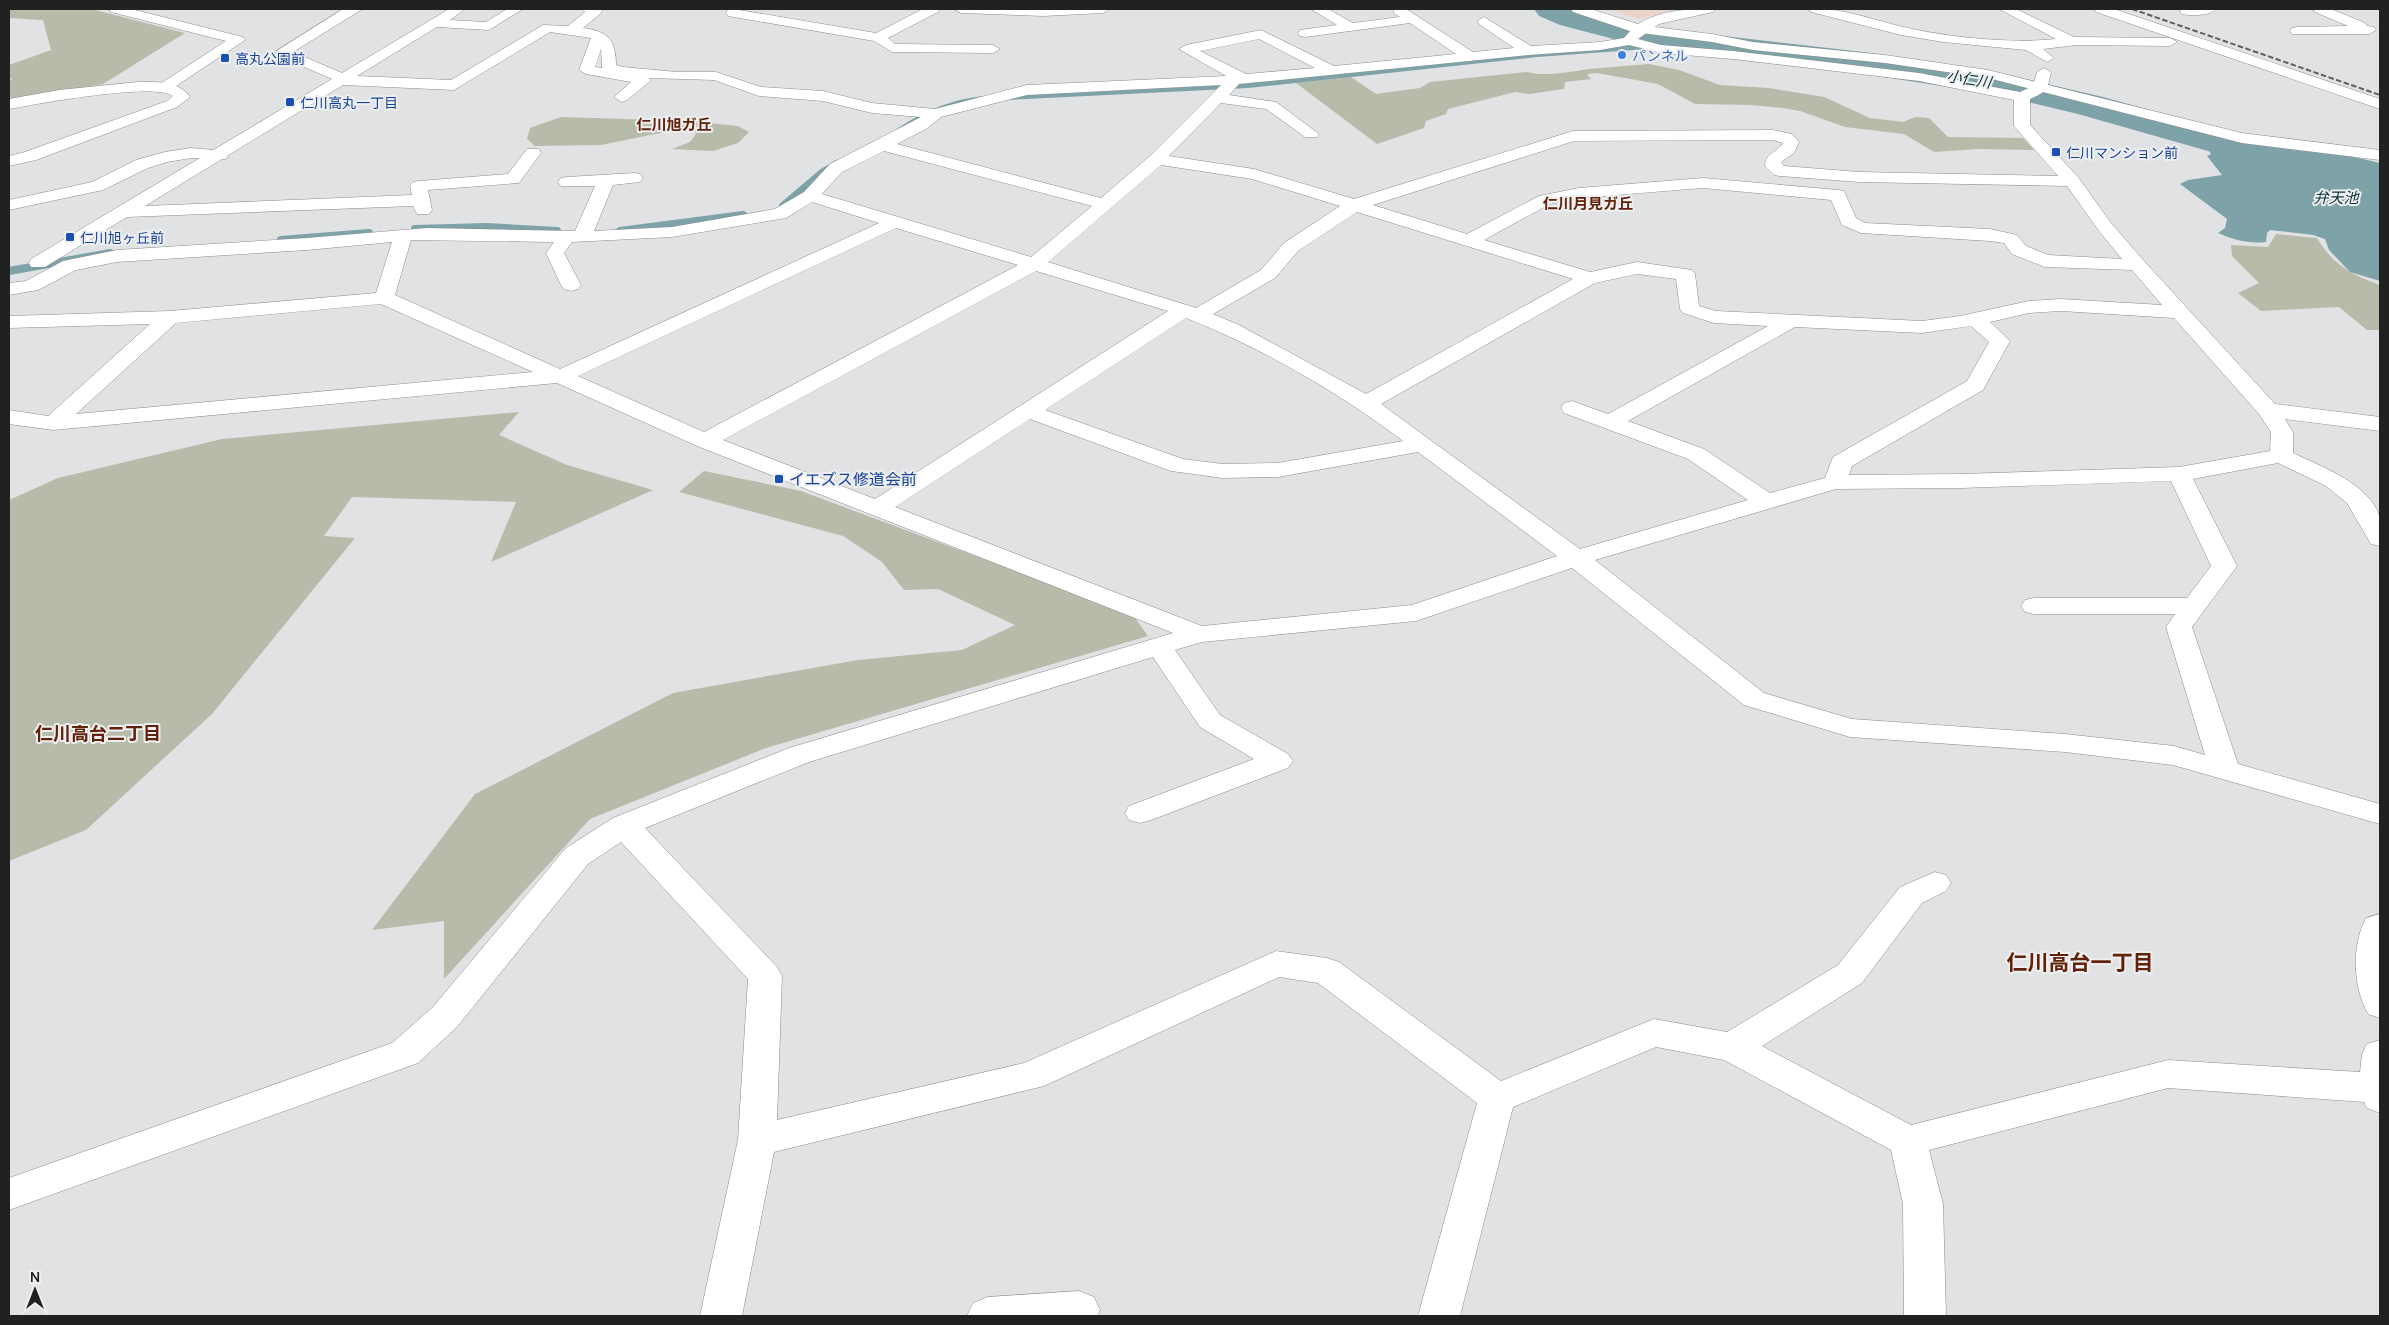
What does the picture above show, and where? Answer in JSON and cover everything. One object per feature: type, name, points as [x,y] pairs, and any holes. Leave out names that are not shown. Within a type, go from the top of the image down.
[{"type":"street","points":[[116,9],[238,40],[165,87]]},
{"type":"street","points":[[145,16],[160,9]]},
{"type":"street","points":[[350,9],[354,10],[282,52],[341,79],[454,85],[548,28],[573,29],[592,33],[599,37],[609,50],[609,67],[677,76],[716,76],[759,90],[823,96],[872,108],[934,114],[1028,90],[1231,86],[1333,70],[1600,46],[1635,37],[1712,38],[1753,46],[1885,59],[1988,74],[2040,89],[2242,138],[2380,155]]},
{"type":"street","points":[[12,282],[47,258],[220,155],[341,79],[458,9]]},
{"type":"street","points":[[434,24],[489,26],[516,9]]},
{"type":"street","points":[[573,29],[596,11],[589,9]]},
{"type":"street","points":[[878,38],[934,9]]},
{"type":"street","points":[[961,9],[1043,12],[1094,9]]},
{"type":"street","points":[[1318,9],[1350,27]]},
{"type":"street","points":[[1397,9],[1471,58]]},
{"type":"street","points":[[1578,9],[1660,49],[1733,55],[1919,77],[2023,97],[2040,89]]},
{"type":"street","points":[[1635,37],[1652,22],[1708,9]]},
{"type":"street","points":[[1816,9],[1909,33],[2030,46],[2071,42],[2130,40],[2197,43]]},
{"type":"street","points":[[2006,9],[2071,42]]},
{"type":"street","points":[[2101,9],[2380,104]]},
{"type":"street","points":[[2187,11],[2209,9]]},
{"type":"street","points":[[2320,9],[2374,32]]},
{"type":"street","points":[[733,13],[878,38],[892,48],[993,49]]},
{"type":"street","points":[[1306,33],[1413,19]]},
{"type":"street","points":[[1484,21],[1528,51]]},
{"type":"street","points":[[2297,31],[2374,32]]},
{"type":"street","points":[[1311,134],[1270,105],[1231,86],[1186,49],[1261,34],[1333,70]]},
{"type":"street","points":[[599,37],[586,70],[643,80],[622,96]]},
{"type":"street","points":[[2030,46],[2046,65],[2040,89]]},
{"type":"street","points":[[705,441],[1035,264],[1158,159],[1231,86]]},
{"type":"street","points":[[9,104],[103,90],[165,87],[177,91],[182,97],[172,104],[30,156],[9,161]]},
{"type":"street","points":[[2023,97],[2022,126],[2072,181],[2105,227],[2137,265],[2268,410],[2282,432],[2281,456]]},
{"type":"street","points":[[12,282],[31,286],[70,264],[92,259],[306,244],[404,234],[672,232],[771,216],[780,214],[810,196],[836,168],[920,126],[934,114]]},
{"type":"street","points":[[876,508],[1028,411],[1190,313],[1268,274],[1292,247],[1311,232],[1355,206],[1573,136],[1594,134],[1780,136],[1786,137],[1791,142],[1788,150],[1773,160],[1773,166],[1780,171],[1800,174],[2072,181]]},
{"type":"street","points":[[882,145],[1105,204]]},
{"type":"street","points":[[427,233],[419,186],[513,179],[533,152]]},
{"type":"street","points":[[9,206],[97,186],[142,164],[165,157],[191,154],[220,155]]},
{"type":"street","points":[[1158,159],[1254,174],[1589,278]]},
{"type":"street","points":[[567,182],[634,178]]},
{"type":"street","points":[[571,285],[555,254],[580,233],[606,181]]},
{"type":"street","points":[[1468,241],[1545,200],[1579,193],[1703,183],[1838,195],[1848,221],[1861,228],[1990,235],[2010,239],[2019,250],[2045,261],[2137,265]]},
{"type":"street","points":[[810,196],[1035,264],[1190,313],[1232,329],[1366,403],[1576,558],[1754,699],[1850,728],[2065,743],[2174,756],[2380,814]]},
{"type":"street","points":[[124,212],[421,200]]},
{"type":"street","points":[[9,417],[53,423],[561,376],[896,222]]},
{"type":"street","points":[[384,298],[404,234]]},
{"type":"street","points":[[1366,403],[1589,278],[1637,268],[1684,274],[1690,309],[1714,317],[1922,327],[1975,319],[2029,307],[2061,305],[2180,312]]},
{"type":"street","points":[[9,322],[30,323],[170,317],[384,298],[705,441],[1199,634]]},
{"type":"street","points":[[53,423],[170,317]]},
{"type":"street","points":[[1835,482],[1841,462],[1975,385],[2000,341],[1975,319]]},
{"type":"street","points":[[1610,422],[1791,321]]},
{"type":"street","points":[[1572,408],[1696,454],[1767,502]]},
{"type":"street","points":[[2268,410],[2380,424]]},
{"type":"street","points":[[1028,411],[1179,466],[1223,471],[1278,470],[1422,445]]},
{"type":"street","points":[[9,1194],[404,1053],[446,1017],[577,856],[624,825],[799,755],[1199,634],[1416,613],[1576,558],[1835,482],[1961,481],[2179,474],[2281,456],[2334,481],[2357,499],[2380,539]]},
{"type":"street","points":[[2179,474],[2224,566],[2179,627],[2225,771]]},
{"type":"street","points":[[2034,606],[2195,606]]},
{"type":"street","points":[[1140,813],[1278,761],[1210,721],[1159,646]]},
{"type":"street","points":[[624,825],[765,976],[757,1140],[721,1316]]},
{"type":"street","points":[[1732,1047],[1850,974],[1911,896],[1935,883]]},
{"type":"street","points":[[2380,926],[2378,927],[2372,970],[2380,1005]]},
{"type":"street","points":[[757,1140],[1031,1076],[1276,964],[1327,971],[1497,1098]]},
{"type":"street","points":[[1497,1098],[1654,1032],[1732,1047],[1908,1141],[1971,1123],[2168,1074],[2379,1080]]},
{"type":"street","points":[[1439,1316],[1497,1098]]},
{"type":"street","points":[[1908,1141],[1923,1204],[1925,1316]]},
{"type":"street","points":[[988,1316],[1079,1310]]},
{"type":"shaded area","points":[[1607,9],[1679,9],[1638,19]]},
{"type":"green space","points":[[9,9],[91,9],[185,33],[103,84],[9,100],[9,81],[12,79],[9,77],[9,65],[51,50],[43,20],[9,18]]},
{"type":"green space","points":[[1649,64],[1679,70],[1720,85],[1769,88],[1824,97],[1870,118],[1903,122],[1915,117],[1929,118],[1948,137],[2023,138],[2034,150],[1978,149],[1934,152],[1904,134],[1845,127],[1800,111],[1783,108],[1751,105],[1695,104],[1658,84],[1597,73],[1587,74],[1591,79],[1565,82],[1564,89],[1529,94],[1515,92],[1448,109],[1446,114],[1426,121],[1424,128],[1377,144],[1296,83],[1351,77],[1376,94],[1420,88],[1430,82],[1527,72],[1566,73]]},
{"type":"green space","points":[[561,117],[690,121],[738,126],[749,132],[738,143],[713,151],[672,149],[690,142],[696,134],[694,131],[680,129],[601,145],[535,146],[527,139],[530,128]]},
{"type":"green space","points":[[2276,234],[2317,238],[2330,255],[2344,268],[2380,285],[2380,330],[2367,330],[2339,307],[2261,311],[2238,293],[2259,283],[2232,256],[2231,245],[2268,247]]},
{"type":"green space","points":[[519,412],[499,435],[567,465],[653,490],[491,562],[516,502],[352,497],[324,536],[355,538],[212,714],[86,830],[9,861],[9,500],[58,478],[222,439]]},
{"type":"green space","points":[[704,471],[801,491],[1133,615],[1148,636],[766,748],[590,819],[444,979],[444,921],[372,930],[475,794],[673,693],[858,660],[962,650],[1015,625],[938,589],[904,590],[882,562],[843,536],[679,492]]},
{"type":"water","name":"弁天池","points":[[2206,134],[2228,139],[2337,154],[2380,163],[2380,281],[2350,272],[2329,250],[2325,239],[2313,235],[2270,230],[2267,233],[2266,242],[2248,242],[2218,233],[2225,228],[2227,219],[2180,184],[2188,180],[2222,175],[2207,156],[2211,154],[2204,141],[2199,138]]},
{"type":"waterway","name":"小仁川","points":[[1551,9],[1572,18],[1656,39],[1871,64],[1999,84],[2089,105],[2380,187]]},
{"type":"waterway","points":[[1007,97],[1248,85],[1537,54],[1689,43]]},
{"type":"waterway","points":[[899,131],[940,109],[972,100],[984,99]]},
{"type":"waterway","points":[[783,206],[822,173],[837,164]]},
{"type":"waterway","points":[[620,231],[743,215]]},
{"type":"waterway","points":[[415,229],[487,227],[557,231]]},
{"type":"waterway","points":[[281,240],[369,233]]},
{"type":"waterway","points":[[9,271],[110,253]]},
{"type":"railway","points":[[2132,9],[2380,95]]},
{"type":"place","name":"パンネル","points":[[1622,55]]},
{"type":"place","name":"高丸公園前","points":[[225,58]]},
{"type":"place","name":"仁川高丸一丁目","points":[[290,102]]},
{"type":"place","name":"仁川マンション前","points":[[2056,152]]},
{"type":"place","name":"仁川旭ヶ丘前","points":[[70,237]]},
{"type":"place","name":"イエズス修道会前","points":[[779,479]]},
{"type":"district","name":"仁川旭ガ丘","points":[[674,124]]},
{"type":"district","name":"仁川月見ガ丘","points":[[1588,203]]},
{"type":"district","name":"仁川高台二丁目","points":[[98,733]]},
{"type":"district","name":"仁川高台一丁目","points":[[2080,962]]}]
